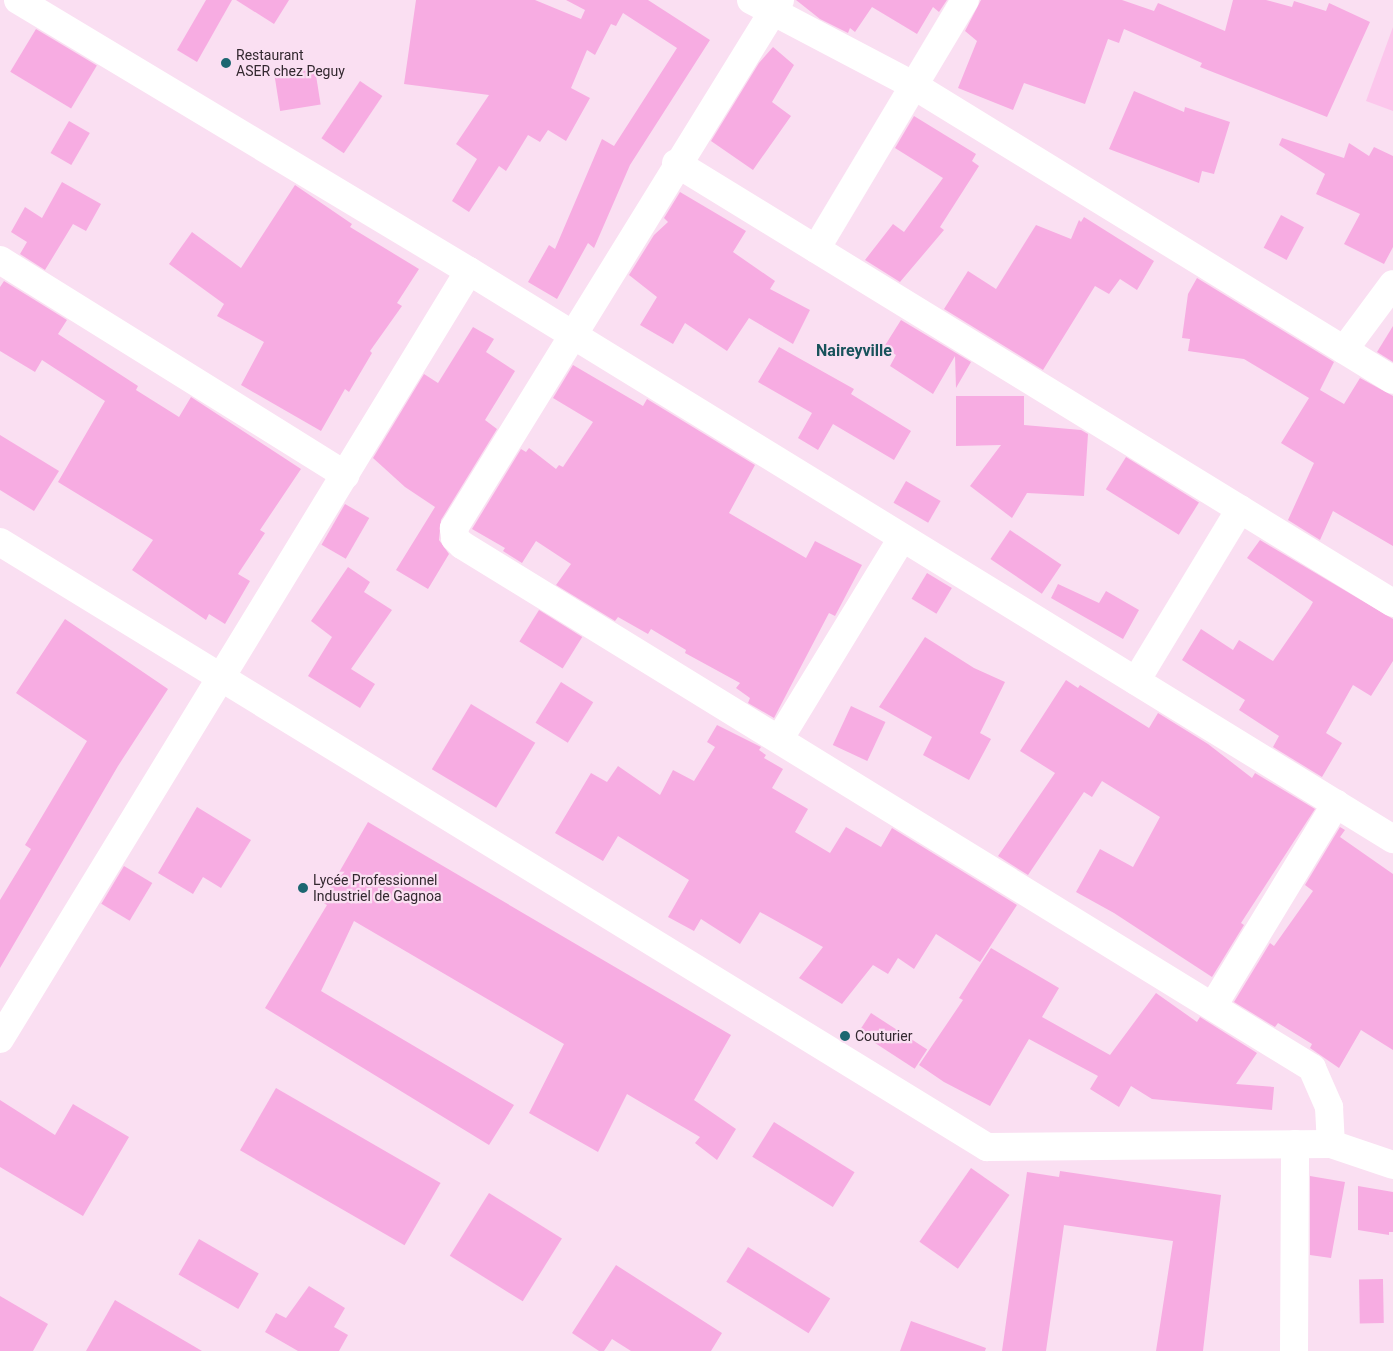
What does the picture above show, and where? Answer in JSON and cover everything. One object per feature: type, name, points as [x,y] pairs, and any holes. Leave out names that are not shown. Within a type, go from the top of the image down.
[{"type":"street","points":[[18,0],[469,271],[1393,839]]},
{"type":"street","points":[[816,249],[912,84],[965,0]]},
{"type":"street","points":[[1331,1144],[1329,1107],[1312,1068],[780,738],[462,545],[455,538],[454,528],[676,163],[769,3],[912,84],[1393,380]]},
{"type":"street","points":[[676,163],[1393,604]]},
{"type":"street","points":[[0,260],[346,475]]},
{"type":"street","points":[[0,1039],[223,677],[469,271]]},
{"type":"street","points":[[1344,350],[1393,284]]},
{"type":"street","points":[[1136,681],[1240,509]]},
{"type":"street","points":[[780,738],[902,538]]},
{"type":"street","points":[[0,542],[987,1147],[1331,1144],[1393,1165]]},
{"type":"street","points":[[1213,1006],[1336,804]]},
{"type":"street","points":[[1294,1351],[1295,1144]]},
{"type":"shaded area","points":[[1393,27],[1393,111],[1366,101]]},
{"type":"building","points":[[206,0],[232,0],[197,62],[177,50]]},
{"type":"building","points":[[236,0],[289,0],[274,24]]},
{"type":"building","points":[[416,0],[535,0],[581,19],[585,10],[566,0],[648,0],[710,40],[630,165],[594,248],[588,243],[557,299],[528,282],[549,245],[555,249],[602,139],[614,146],[677,48],[623,13],[616,26],[611,24],[595,55],[587,50],[571,88],[590,98],[566,141],[548,130],[540,142],[528,135],[506,171],[499,166],[469,212],[452,201],[477,159],[456,144],[489,95],[404,84]]},
{"type":"building","points":[[796,0],[947,0],[939,12],[933,7],[917,34],[872,7],[855,32],[850,28],[848,33],[820,19]]},
{"type":"building","points":[[981,0],[1122,0],[1154,11],[1158,3],[1225,31],[1233,0],[1266,0],[1292,7],[1294,1],[1326,11],[1329,3],[1370,22],[1327,117],[1200,67],[1202,63],[1124,29],[1119,43],[1108,39],[1085,104],[1024,83],[1013,110],[958,88],[977,41],[965,31]]},
{"type":"building","points":[[36,29],[97,66],[71,108],[10,72]]},
{"type":"building","points":[[773,47],[794,65],[772,102],[791,116],[753,170],[711,141],[759,63]]},
{"type":"building","points":[[315,69],[321,105],[280,111],[275,75]]},
{"type":"building","points":[[360,81],[382,96],[344,153],[321,138]]},
{"type":"building","points":[[1134,91],[1184,112],[1185,107],[1230,122],[1214,174],[1202,171],[1199,183],[1109,149]]},
{"type":"building","points":[[914,116],[976,154],[972,161],[979,166],[940,227],[944,230],[900,282],[865,260],[893,224],[904,232],[943,178],[895,148]]},
{"type":"building","points":[[69,121],[90,133],[71,165],[51,153]]},
{"type":"building","points":[[1282,138],[1344,158],[1349,143],[1369,156],[1374,147],[1393,156],[1393,247],[1384,264],[1344,244],[1360,214],[1316,194],[1325,174],[1279,145]]},
{"type":"building","points":[[62,182],[101,204],[86,231],[73,224],[45,270],[20,254],[27,242],[11,232],[25,207],[42,218]]},
{"type":"building","points":[[295,185],[352,224],[350,227],[419,269],[397,303],[402,306],[370,351],[372,353],[349,392],[345,389],[321,431],[241,385],[264,342],[217,316],[224,304],[169,264],[192,232],[241,268]]},
{"type":"building","points":[[680,192],[746,231],[733,252],[775,281],[770,289],[810,310],[793,344],[749,318],[727,351],[685,323],[673,344],[640,325],[657,297],[629,275],[654,235],[668,222],[664,218]]},
{"type":"building","points":[[1281,215],[1304,227],[1287,260],[1264,248]]},
{"type":"building","points":[[1084,217],[1154,261],[1137,290],[1120,279],[1109,294],[1095,286],[1043,370],[944,309],[968,271],[996,289],[1036,225],[1071,239],[1079,220],[1081,222]]},
{"type":"building","points":[[1197,278],[1334,362],[1320,390],[1344,404],[1360,378],[1393,396],[1393,546],[1333,511],[1320,540],[1288,520],[1314,463],[1281,443],[1309,398],[1244,359],[1188,351],[1190,339],[1182,338],[1188,294]]},
{"type":"building","points":[[4,281],[67,320],[58,334],[138,386],[136,390],[179,417],[191,397],[301,469],[260,530],[265,533],[238,574],[250,581],[225,624],[209,614],[206,620],[132,570],[153,540],[58,482],[105,401],[42,360],[35,372],[0,351],[0,287]]},
{"type":"building","points":[[901,320],[971,362],[956,388],[955,356],[933,394],[890,366],[896,355],[884,347]]},
{"type":"building","points":[[1393,326],[1393,362],[1377,352]]},
{"type":"building","points":[[473,327],[494,339],[486,352],[515,371],[485,420],[497,429],[441,520],[439,540],[449,554],[428,589],[396,570],[435,507],[405,487],[373,458],[424,374],[438,383]]},
{"type":"building","points":[[779,347],[854,389],[851,394],[911,431],[894,460],[833,424],[818,450],[798,438],[812,413],[758,382]]},
{"type":"building","points":[[573,365],[643,406],[647,399],[755,465],[729,513],[806,558],[815,541],[862,565],[835,616],[829,613],[774,718],[748,703],[750,698],[736,688],[740,683],[685,653],[686,650],[651,629],[648,634],[618,617],[615,621],[556,585],[571,564],[536,541],[522,563],[503,551],[505,548],[472,529],[521,449],[526,452],[529,448],[556,469],[559,465],[563,467],[593,422],[553,398]]},
{"type":"building","points":[[956,396],[1024,396],[1024,425],[1081,430],[1088,434],[1084,496],[1027,493],[1012,518],[970,486],[1001,445],[956,446]]},
{"type":"building","points":[[0,435],[59,471],[34,511],[0,490]]},
{"type":"building","points":[[1126,457],[1199,503],[1179,535],[1106,489]]},
{"type":"building","points":[[906,481],[941,501],[928,523],[894,503]]},
{"type":"building","points":[[345,504],[369,518],[346,559],[322,545]]},
{"type":"building","points":[[1010,530],[1061,565],[1042,594],[990,559]]},
{"type":"building","points":[[1260,540],[1393,619],[1393,661],[1371,696],[1353,685],[1326,733],[1342,743],[1322,777],[1273,747],[1279,736],[1239,710],[1245,700],[1182,660],[1201,629],[1233,650],[1239,640],[1273,661],[1309,609],[1313,602],[1247,558]]},
{"type":"building","points":[[348,567],[370,582],[364,592],[392,610],[351,669],[375,684],[360,708],[308,676],[332,637],[311,621]]},
{"type":"building","points":[[927,573],[952,588],[936,614],[912,599]]},
{"type":"building","points":[[1058,584],[1099,603],[1106,591],[1139,610],[1123,639],[1051,598]]},
{"type":"building","points":[[539,610],[582,637],[563,668],[519,641]]},
{"type":"building","points":[[65,619],[168,689],[118,766],[0,968],[0,900],[31,849],[25,845],[87,741],[16,693]]},
{"type":"building","points":[[925,637],[974,668],[1005,682],[980,733],[991,739],[969,780],[923,755],[932,737],[879,707]]},
{"type":"building","points":[[1066,680],[1078,688],[1080,685],[1149,728],[1158,713],[1208,744],[1252,778],[1255,773],[1315,809],[1241,923],[1244,925],[1212,977],[1114,913],[1076,892],[1100,849],[1133,867],[1160,817],[1102,781],[1092,797],[1084,792],[1028,875],[998,856],[1055,773],[1020,751]]},
{"type":"building","points":[[561,682],[593,702],[568,743],[536,723]]},
{"type":"building","points":[[471,704],[535,743],[496,808],[432,769]]},
{"type":"building","points":[[851,706],[885,722],[867,761],[833,745]]},
{"type":"building","points":[[717,725],[761,747],[759,750],[766,755],[764,758],[783,769],[772,788],[808,809],[795,832],[830,853],[846,827],[881,847],[892,828],[1017,905],[980,962],[936,934],[914,969],[898,958],[888,974],[873,965],[842,1004],[799,978],[823,947],[760,912],[740,944],[701,919],[694,931],[668,917],[689,880],[618,836],[603,861],[555,833],[591,773],[607,782],[618,766],[660,795],[673,770],[694,781],[715,747],[707,742]]},
{"type":"building","points":[[197,807],[251,840],[221,888],[203,877],[193,894],[158,873]]},
{"type":"building","points":[[368,822],[731,1035],[694,1100],[736,1129],[717,1160],[695,1143],[700,1137],[627,1094],[598,1152],[529,1113],[564,1044],[354,921],[321,991],[514,1105],[489,1145],[265,1008],[327,905],[322,902]]},
{"type":"building","points":[[1340,827],[1345,830],[1340,837],[1393,874],[1393,1050],[1361,1030],[1339,1068],[1310,1048],[1312,1044],[1278,1023],[1275,1027],[1234,1002],[1270,943],[1274,946],[1313,891],[1305,885]]},
{"type":"building","points":[[124,866],[152,883],[130,921],[101,904]]},
{"type":"building","points":[[991,948],[1059,988],[1042,1017],[1110,1055],[1156,993],[1197,1022],[1200,1017],[1257,1053],[1236,1084],[1274,1087],[1272,1110],[1152,1099],[1131,1086],[1119,1107],[1090,1089],[1098,1076],[1029,1039],[990,1106],[944,1082],[919,1065],[963,1000],[959,998]]},
{"type":"building","points":[[871,1013],[927,1049],[915,1069],[858,1032]]},
{"type":"building","points":[[276,1088],[441,1183],[405,1245],[240,1150]]},
{"type":"building","points":[[0,1100],[55,1135],[73,1104],[129,1137],[83,1216],[0,1167]]},
{"type":"building","points":[[774,1122],[855,1172],[833,1207],[752,1157]]},
{"type":"building","points":[[971,1168],[1010,1195],[958,1269],[919,1242]]},
{"type":"building","points":[[1060,1171],[1221,1195],[1203,1351],[1156,1351],[1173,1241],[1064,1225],[1046,1351],[1002,1351],[1027,1172],[1059,1177]]},
{"type":"building","points":[[1310,1176],[1345,1182],[1331,1258],[1310,1255]]},
{"type":"building","points":[[1358,1186],[1393,1192],[1393,1232],[1389,1232],[1389,1235],[1358,1230]]},
{"type":"building","points":[[489,1193],[562,1239],[523,1301],[450,1256]]},
{"type":"building","points":[[199,1239],[259,1274],[238,1309],[178,1275]]},
{"type":"building","points":[[748,1247],[830,1298],[809,1333],[726,1282]]},
{"type":"building","points":[[616,1265],[722,1333],[711,1351],[631,1351],[612,1339],[604,1351],[599,1351],[572,1333]]},
{"type":"building","points":[[1359,1279],[1383,1279],[1384,1323],[1360,1323]]},
{"type":"building","points":[[309,1286],[345,1308],[334,1327],[348,1335],[339,1351],[298,1351],[265,1332],[276,1313],[286,1318]]},
{"type":"building","points":[[0,1296],[48,1324],[33,1351],[0,1351]]},
{"type":"building","points":[[115,1300],[202,1351],[86,1351]]},
{"type":"building","points":[[911,1321],[986,1348],[985,1351],[900,1351]]},
{"type":"place","name":"Restaurant ASER chez Peguy","points":[[226,63]]},
{"type":"place","name":"Lycée Professionnel Industriel de Gagnoa","points":[[303,888]]},
{"type":"place","name":"Couturier","points":[[845,1036]]},
{"type":"district","name":"Naireyville","points":[[854,351]]}]
